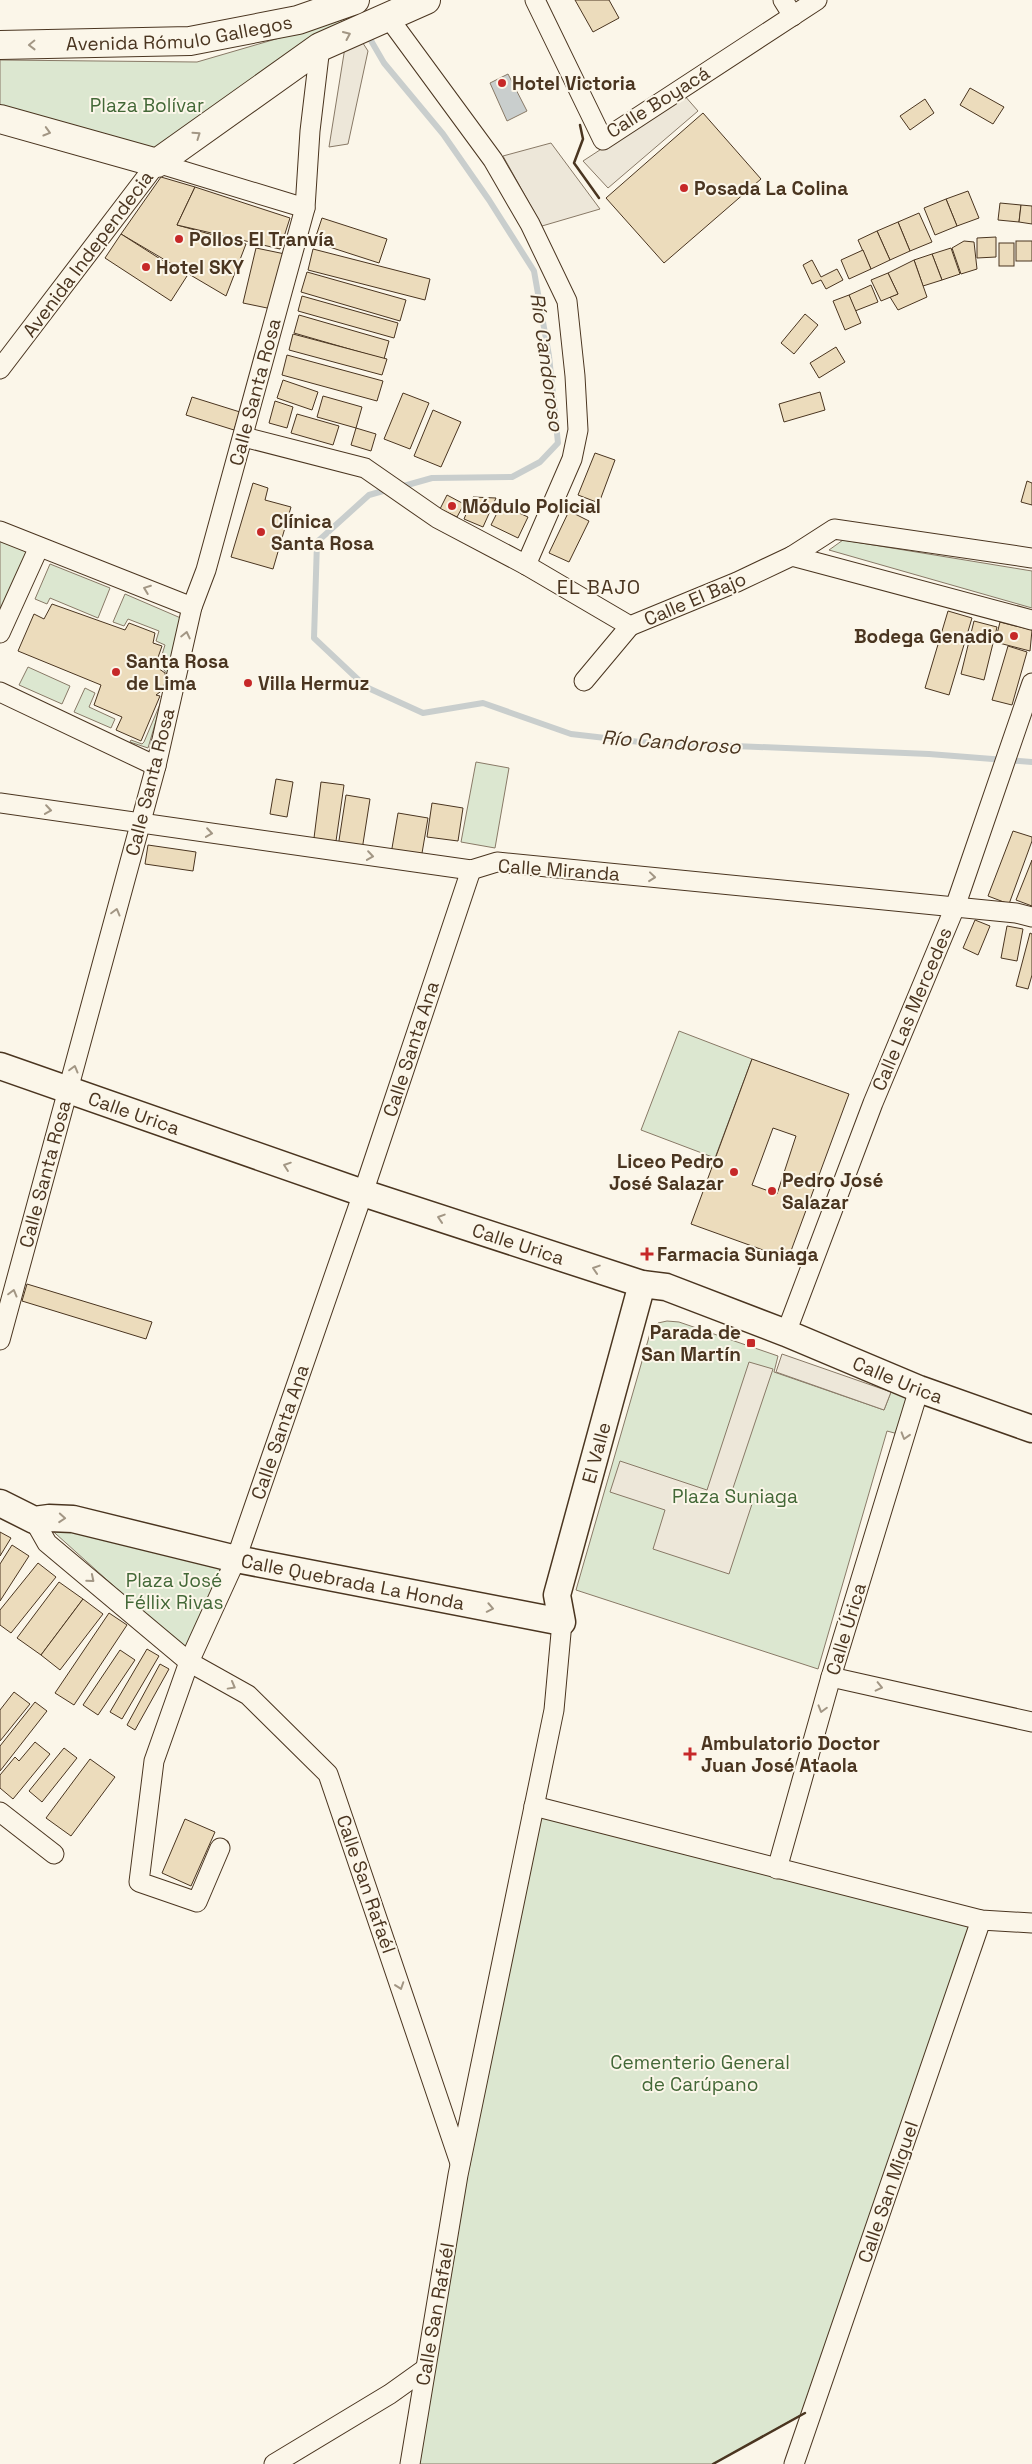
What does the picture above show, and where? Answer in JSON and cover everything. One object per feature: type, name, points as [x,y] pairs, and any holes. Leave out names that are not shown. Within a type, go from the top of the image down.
[{"type":"main road","name":"Avenida Rómulo Gallegos","points":[[0,46],[190,42],[298,20],[355,0]]},
{"type":"main road","points":[[0,119],[157,163],[320,47],[426,0]]},
{"type":"main road","name":"Calle Urica","points":[[0,1066],[363,1193],[642,1284],[666,1288],[786,1332],[919,1389],[1032,1429]]},
{"type":"main road","name":"El Valle","points":[[562,1622],[557,1595],[642,1284]]},
{"type":"main road","name":"Calle Quebrada La Honda","points":[[0,1504],[34,1520],[49,1518],[73,1519],[236,1558],[562,1622]]},
{"type":"street","name":"Calle Boyacá","points":[[535,0],[603,140],[788,8],[817,0]]},
{"type":"street","points":[[388,17],[493,160],[530,224],[567,301],[575,376],[578,430],[572,459],[526,565]]},
{"type":"street","name":"Calle Santa Rosa","points":[[0,1340],[156,766],[192,607],[206,570],[244,437],[305,208],[310,131],[320,47]]},
{"type":"street","points":[[157,163],[305,208]]},
{"type":"street","name":"Avenida Independecia","points":[[0,369],[157,163]]},
{"type":"street","name":"Calle El Bajo","points":[[244,437],[365,468],[437,518],[526,565],[630,626],[737,582],[792,556],[834,529],[1032,558]]},
{"type":"street","points":[[0,531],[192,607]]},
{"type":"street","points":[[0,633],[39,547]]},
{"type":"street","points":[[792,556],[1032,620]]},
{"type":"street","points":[[584,681],[630,626]]},
{"type":"street","name":"Calle Las Mercedes","points":[[786,1332],[873,1104],[955,907],[1032,683]]},
{"type":"street","points":[[0,692],[156,766]]},
{"type":"street","name":"Calle Miranda","points":[[0,803],[471,870],[497,862],[1016,913],[1032,917]]},
{"type":"street","name":"Calle Santa Ana","points":[[220,1848],[197,1902],[139,1882],[154,1760],[189,1662],[236,1558],[363,1193],[471,870]]},
{"type":"street","name":"Calle Úrica","points":[[777,1869],[831,1677],[919,1389]]},
{"type":"street","name":"Calle San Rafaél","points":[[34,1520],[47,1543],[189,1662],[248,1695],[328,1774],[460,2164]]},
{"type":"street","name":"Calle San Rafaél","points":[[410,2464],[460,2164],[554,1710],[562,1622]]},
{"type":"street","points":[[831,1677],[1032,1722]]},
{"type":"street","points":[[534,1806],[981,1920],[1032,1924]]},
{"type":"street","points":[[0,1812],[54,1854]]},
{"type":"street","name":"Calle San Miguel","points":[[794,2464],[981,1920]]},
{"type":"street","points":[[274,2464],[390,2394],[425,2370]]},
{"type":"green space","name":"Plaza Bolívar","points":[[348,18],[349,25],[155,153],[0,105],[0,60],[197,62]]},
{"type":"green space","points":[[0,531],[39,547],[0,633]]},
{"type":"green space","points":[[843,540],[1032,571],[1032,608],[829,550]]},
{"type":"green space","points":[[50,564],[110,588],[98,618],[50,598],[47,604],[35,599]]},
{"type":"green space","points":[[125,594],[183,619],[168,675],[159,664],[165,645],[156,641],[159,631],[128,619],[124,626],[113,622]]},
{"type":"green space","points":[[28,667],[70,686],[62,704],[19,685]]},
{"type":"green space","points":[[85,688],[95,693],[89,707],[115,719],[111,728],[74,712]]},
{"type":"green space","points":[[163,697],[148,748],[130,742],[131,740],[142,744],[144,742]]},
{"type":"green space","points":[[476,762],[509,768],[495,848],[461,842]]},
{"type":"green space","points":[[679,1031],[752,1059],[715,1158],[641,1130]]},
{"type":"green space","name":"Plaza Suniaga","points":[[667,1321],[679,1322],[778,1356],[774,1372],[884,1410],[891,1392],[912,1398],[902,1435],[887,1431],[818,1669],[576,1590],[651,1330],[658,1323]]},
{"type":"green space","name":"Plaza José Féllix Rivas","points":[[46,1525],[227,1566],[187,1652]]},
{"type":"green space","name":"Cementerio General de Carúpano","points":[[534,1806],[981,1920],[813,2408],[713,2464],[410,2464]]},
{"type":"shaded area","points":[[359,37],[368,51],[348,144],[329,147],[346,41]]},
{"type":"shaded area","points":[[508,74],[527,111],[507,121],[490,83]]},
{"type":"shaded area","points":[[684,95],[698,111],[608,188],[583,161]]},
{"type":"shaded area","points":[[551,143],[600,209],[542,226],[503,156]]},
{"type":"shaded area","points":[[782,1354],[891,1392],[884,1410],[776,1372]]},
{"type":"shaded area","points":[[749,1362],[773,1369],[730,1497],[752,1504],[729,1574],[653,1549],[665,1510],[610,1492],[620,1461],[707,1490]]},
{"type":"building","points":[[575,0],[609,0],[619,18],[593,32]]},
{"type":"building","points":[[970,88],[1004,107],[993,124],[960,105]]},
{"type":"building","points":[[925,99],[934,113],[910,130],[900,116]]},
{"type":"building","name":"Posada La Colina","points":[[703,113],[761,179],[664,263],[606,198]]},
{"type":"building","name":"Pollos El Tranvía","points":[[161,177],[195,187],[177,225],[246,244],[226,296],[121,234]]},
{"type":"building","points":[[195,187],[290,218],[280,249],[177,225]]},
{"type":"building","points":[[968,191],[979,218],[957,226],[946,199]]},
{"type":"building","points":[[946,199],[957,226],[935,235],[924,208]]},
{"type":"building","points":[[1000,203],[1021,205],[1019,222],[998,220]]},
{"type":"building","points":[[1021,205],[1032,206],[1032,224],[1019,222]]},
{"type":"building","points":[[919,213],[932,242],[910,251],[898,222]]},
{"type":"building","points":[[322,218],[387,239],[379,263],[314,242]]},
{"type":"building","points":[[898,222],[910,251],[890,260],[877,231]]},
{"type":"building","points":[[877,231],[890,260],[871,269],[858,240]]},
{"type":"building","name":"Hotel SKY","points":[[121,234],[187,276],[171,301],[105,258]]},
{"type":"building","points":[[996,237],[996,257],[977,258],[977,238]]},
{"type":"building","points":[[964,241],[974,242],[977,269],[961,274],[952,248]]},
{"type":"building","points":[[1016,241],[1032,241],[1032,261],[1016,261]]},
{"type":"building","points":[[999,243],[1014,243],[1014,266],[999,266]]},
{"type":"building","points":[[256,248],[285,254],[272,309],[243,303]]},
{"type":"building","points":[[951,248],[960,274],[942,280],[932,254]]},
{"type":"building","points":[[313,249],[430,279],[425,300],[308,270]]},
{"type":"building","points":[[863,250],[871,269],[849,279],[841,260]]},
{"type":"building","points":[[932,254],[942,280],[923,286],[914,260]]},
{"type":"building","points":[[812,260],[821,277],[837,269],[843,280],[826,289],[821,280],[812,284],[803,265]]},
{"type":"building","points":[[914,260],[927,297],[898,310],[890,297],[898,294],[888,273]]},
{"type":"building","points":[[307,272],[406,300],[400,321],[301,292]]},
{"type":"building","points":[[888,273],[898,294],[881,301],[871,280]]},
{"type":"building","points":[[871,285],[878,302],[855,311],[849,295]]},
{"type":"building","points":[[849,295],[861,323],[845,330],[833,301]]},
{"type":"building","points":[[302,296],[398,323],[394,338],[298,311]]},
{"type":"building","points":[[805,314],[818,325],[794,354],[781,343]]},
{"type":"building","points":[[299,315],[389,341],[384,359],[294,333]]},
{"type":"building","points":[[293,334],[387,359],[382,375],[289,350]]},
{"type":"building","points":[[836,347],[845,362],[819,378],[810,363]]},
{"type":"building","points":[[287,355],[383,381],[377,401],[282,375]]},
{"type":"building","points":[[283,380],[318,392],[312,410],[277,398]]},
{"type":"building","points":[[820,392],[825,410],[784,422],[779,404]]},
{"type":"building","points":[[403,393],[429,403],[410,449],[384,439]]},
{"type":"building","points":[[323,396],[362,407],[356,428],[317,417]]},
{"type":"building","points":[[192,397],[240,412],[234,430],[186,415]]},
{"type":"building","points":[[275,401],[293,407],[287,428],[269,423]]},
{"type":"building","points":[[433,410],[461,422],[441,467],[414,456]]},
{"type":"building","points":[[297,414],[339,426],[333,445],[291,433]]},
{"type":"building","points":[[356,428],[376,434],[371,451],[351,445]]},
{"type":"building","points":[[595,453],[615,460],[599,503],[578,495]]},
{"type":"building","points":[[1027,481],[1032,483],[1032,505],[1021,502]]},
{"type":"building","name":"Clínica Santa Rosa","points":[[253,483],[268,488],[265,500],[291,507],[273,569],[231,557]]},
{"type":"building","name":"Módulo Policial","points":[[447,495],[464,504],[457,517],[440,509]]},
{"type":"building","points":[[473,497],[496,498],[483,527],[464,519]]},
{"type":"building","points":[[501,505],[528,517],[518,538],[491,525]]},
{"type":"building","points":[[569,511],[589,521],[569,562],[549,553]]},
{"type":"building","name":"Santa Rosa de Lima","points":[[52,604],[125,630],[129,623],[155,633],[153,643],[162,646],[155,666],[165,673],[166,681],[164,689],[156,695],[160,696],[141,741],[116,730],[122,717],[94,705],[101,685],[18,651],[34,614],[44,619]]},
{"type":"building","points":[[948,611],[972,618],[949,695],[925,688]]},
{"type":"building","points":[[974,621],[997,627],[984,680],[961,674]]},
{"type":"building","name":"Bodega Genadio","points":[[1000,622],[1032,630],[1030,651],[995,642]]},
{"type":"building","points":[[1008,646],[1027,652],[1012,705],[992,700]]},
{"type":"building","points":[[276,779],[293,782],[287,817],[270,814]]},
{"type":"building","points":[[321,782],[344,785],[335,848],[313,846]]},
{"type":"building","points":[[346,795],[370,799],[362,850],[338,847]]},
{"type":"building","points":[[432,803],[463,808],[458,841],[427,837]]},
{"type":"building","points":[[398,813],[428,818],[421,859],[391,854]]},
{"type":"building","points":[[1013,831],[1032,837],[1032,841],[1009,904],[988,896]]},
{"type":"building","points":[[148,845],[196,852],[193,871],[145,864]]},
{"type":"building","points":[[1032,860],[1032,906],[1016,900]]},
{"type":"building","points":[[975,920],[990,926],[978,955],[963,948]]},
{"type":"building","points":[[1007,926],[1023,929],[1017,961],[1001,958]]},
{"type":"building","points":[[1030,933],[1032,934],[1032,975],[1028,989],[1016,986]]},
{"type":"building","name":"Liceo Pedro José Salazar","points":[[752,1059],[849,1094],[788,1259],[691,1224]],"holes":[[[773,1128],[796,1136],[777,1194],[752,1185]]]},
{"type":"building","points":[[27,1284],[152,1322],[146,1339],[22,1301]]},
{"type":"building","points":[[0,1532],[11,1538],[0,1556]]},
{"type":"building","points":[[12,1545],[29,1556],[0,1601],[0,1564]]},
{"type":"building","points":[[38,1563],[56,1577],[11,1633],[0,1625],[0,1610]]},
{"type":"building","points":[[59,1582],[83,1599],[41,1655],[17,1638]]},
{"type":"building","points":[[83,1599],[103,1614],[60,1670],[41,1655]]},
{"type":"building","points":[[109,1613],[127,1625],[74,1705],[55,1693]]},
{"type":"building","points":[[147,1649],[159,1656],[122,1719],[110,1712]]},
{"type":"building","points":[[120,1650],[135,1660],[98,1715],[83,1705]]},
{"type":"building","points":[[160,1664],[169,1669],[135,1730],[127,1725]]},
{"type":"building","points":[[14,1692],[30,1704],[0,1741],[0,1710]]},
{"type":"building","points":[[35,1702],[47,1711],[0,1771],[0,1746]]},
{"type":"building","points":[[35,1742],[50,1754],[13,1799],[0,1788],[0,1775],[15,1757],[19,1761]]},
{"type":"building","points":[[64,1748],[77,1758],[42,1802],[29,1791]]},
{"type":"building","points":[[90,1759],[115,1777],[71,1836],[46,1818]]},
{"type":"building","points":[[185,1819],[215,1832],[191,1886],[162,1873]]},
{"type":"waterway","name":"Río Candoroso","points":[[366,32],[384,63],[443,134],[489,200],[534,271],[549,356],[558,443],[540,462],[512,477],[432,478],[400,487]]},
{"type":"waterway","name":"Río Candoroso","points":[[390,489],[369,495],[317,542],[314,638],[366,687],[423,713],[483,703],[571,734],[640,742],[929,754],[1032,762]]},
{"type":"wall","points":[[580,125],[583,139],[574,163],[599,198]]},
{"type":"wall","points":[[713,2464],[805,2413]]},
{"type":"place","name":"Hotel Victoria","points":[[502,83]]},
{"type":"place","name":"Posada La Colina","points":[[684,188]]},
{"type":"place","name":"Pollos El Tranvía","points":[[179,239]]},
{"type":"place","name":"Hotel SKY","points":[[146,267]]},
{"type":"place","name":"Módulo Policial","points":[[452,506]]},
{"type":"place","name":"Clínica Santa Rosa","points":[[261,532]]},
{"type":"place","name":"Bodega Genadio","points":[[1014,636]]},
{"type":"place","name":"Santa Rosa de Lima","points":[[116,672]]},
{"type":"place","name":"Villa Hermuz","points":[[248,683]]},
{"type":"place","name":"Liceo Pedro José Salazar","points":[[734,1172]]},
{"type":"place","name":"Pedro José Salazar","points":[[772,1191]]},
{"type":"place","name":"Farmacia Suniaga","points":[[647,1254]]},
{"type":"place","name":"Parada de San Martín","points":[[751,1343]]},
{"type":"place","name":"Ambulatorio Doctor Juan José Ataola","points":[[690,1754]]},
{"type":"district","name":"EL BAJO","points":[[599,587]]}]
